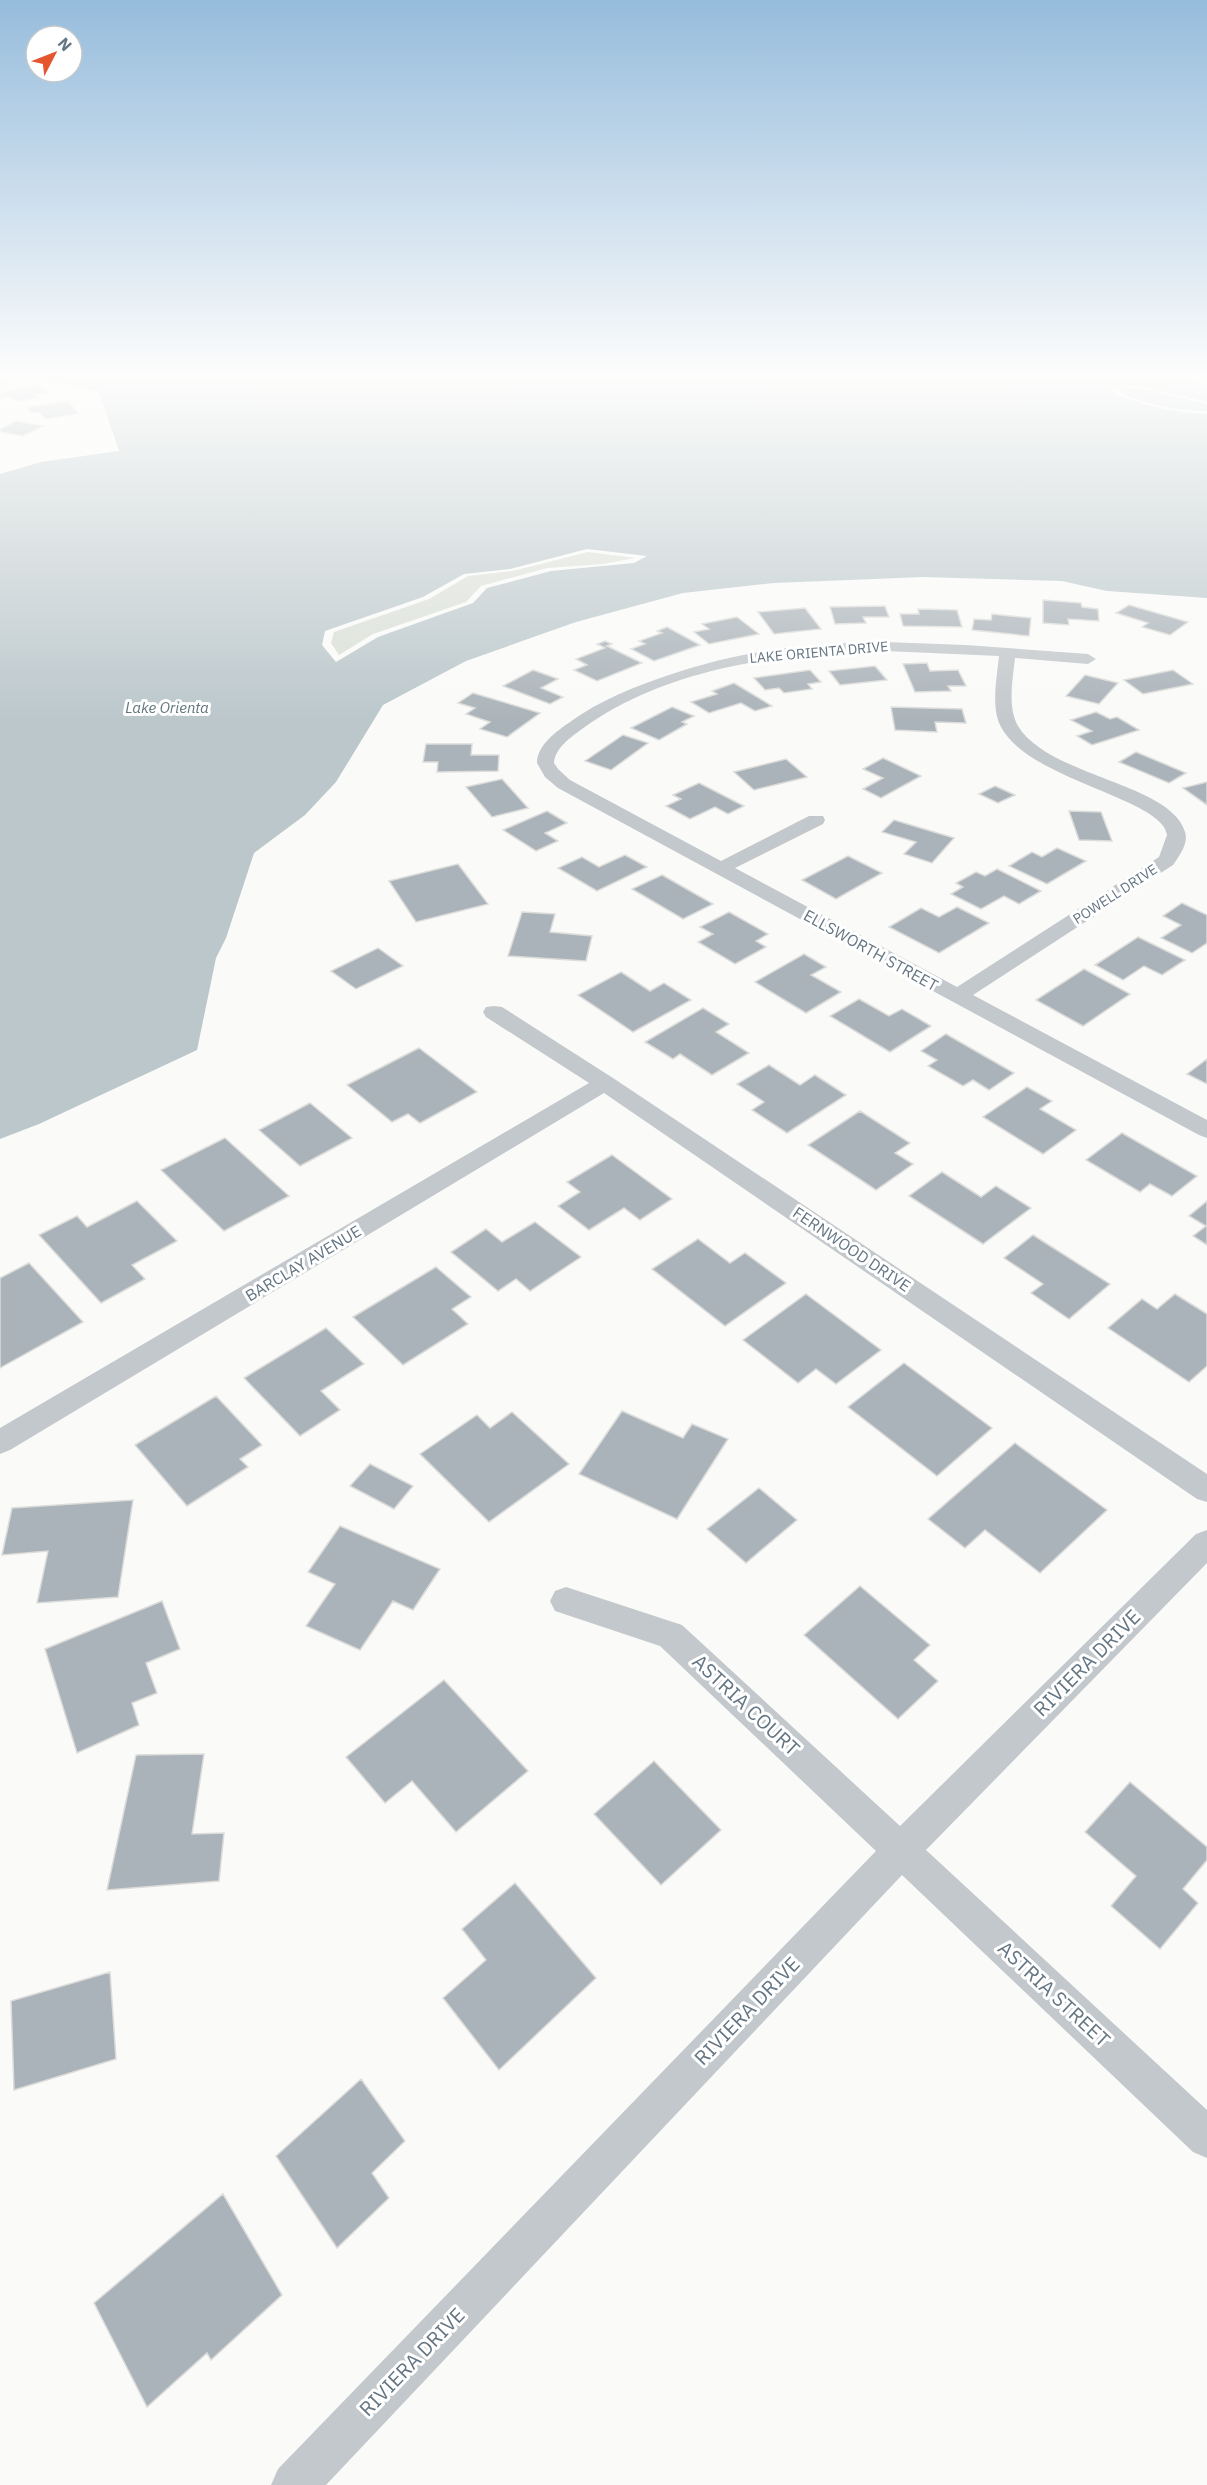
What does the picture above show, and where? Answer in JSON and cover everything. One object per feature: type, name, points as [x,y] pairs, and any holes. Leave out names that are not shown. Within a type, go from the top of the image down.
[{"type":"street","name":"LAKE ORIENTA DRIVE","points":[[545,760],[549,749],[578,722],[629,694],[705,668],[762,655],[861,646],[909,645],[1088,658]]},
{"type":"street","name":"POWELL DRIVE","points":[[957,996],[1166,861],[1175,847],[1176,830],[1168,818],[1147,804],[1049,763],[1024,745],[1009,725],[1005,695],[1007,652]]},
{"type":"street","name":"ELLSWORTH STREET","points":[[545,760],[549,773],[564,784],[1207,1130]]},
{"type":"street","points":[[721,868],[816,820]]},
{"type":"street","name":"FERNWOOD DRIVE","points":[[494,1012],[605,1083],[1207,1490]]},
{"type":"street","name":"BARCLAY AVENUE","points":[[0,1442],[605,1083]]},
{"type":"street","name":"RIVIERA DRIVE","points":[[294,2485],[901,1850],[1207,1543]]},
{"type":"street","name":"ASTRIA COURT","points":[[566,1600],[672,1635],[901,1850]]},
{"type":"street","name":"ASTRIA STREET","points":[[901,1850],[1207,2138]]},
{"type":"shaded area","points":[[588,552],[635,558],[603,564],[547,568],[481,586],[466,602],[373,634],[339,655],[331,643],[334,632],[429,599],[468,576],[513,571]]},
{"type":"water","name":"Lake Orienta","points":[[0,491],[1207,491],[1207,598],[1107,591],[1062,581],[924,577],[774,583],[683,593],[576,622],[466,661],[383,705],[336,782],[305,815],[254,853],[226,938],[216,958],[197,1050],[39,1124],[0,1139]],"holes":[[[587,549],[647,556],[634,563],[551,571],[487,588],[473,603],[378,637],[336,662],[322,645],[325,631],[423,597],[464,574],[510,569]]]},
{"type":"building","points":[[1043,600],[1081,603],[1082,607],[1098,609],[1099,621],[1068,619],[1069,625],[1043,623]]},
{"type":"building","points":[[1129,605],[1188,622],[1170,635],[1142,627],[1148,623],[1116,613]]},
{"type":"building","points":[[885,606],[889,617],[863,617],[866,623],[835,624],[830,607]]},
{"type":"building","points":[[805,608],[821,629],[774,634],[758,612]]},
{"type":"building","points":[[918,609],[957,610],[962,627],[903,626],[900,614],[919,614]]},
{"type":"building","points":[[992,614],[1031,618],[1029,636],[972,630],[974,619],[991,620]]},
{"type":"building","points":[[737,617],[759,634],[709,644],[694,632],[709,629],[702,624]]},
{"type":"building","points":[[667,627],[700,645],[654,661],[631,649],[645,644],[639,641],[662,633],[657,631]]},
{"type":"building","points":[[605,641],[612,644],[607,646],[642,663],[597,681],[574,670],[587,665],[576,659],[605,648],[597,644]]},
{"type":"building","points":[[927,663],[930,671],[958,670],[966,686],[948,686],[951,691],[915,692],[903,664]]},
{"type":"building","points":[[875,666],[887,680],[840,685],[829,671]]},
{"type":"building","points":[[533,670],[558,679],[541,688],[563,697],[550,704],[503,686]]},
{"type":"building","points":[[810,670],[821,682],[808,684],[812,689],[784,693],[779,688],[765,690],[754,678]]},
{"type":"building","points":[[1173,670],[1193,684],[1143,694],[1124,680]]},
{"type":"building","points":[[1085,675],[1118,683],[1099,704],[1066,696]]},
{"type":"building","points":[[734,683],[772,706],[755,711],[741,703],[709,713],[691,702],[717,694],[712,691]]},
{"type":"building","points":[[473,693],[540,713],[507,737],[480,729],[490,722],[466,714],[475,708],[458,703]]},
{"type":"building","points":[[672,707],[694,716],[682,722],[687,724],[659,740],[631,728]]},
{"type":"building","points":[[891,707],[962,709],[966,723],[935,722],[937,732],[895,730]]},
{"type":"building","points":[[1096,712],[1110,719],[1117,717],[1139,730],[1092,745],[1077,736],[1092,731],[1071,720]]},
{"type":"building","points":[[623,735],[648,743],[611,770],[585,761]]},
{"type":"building","points":[[426,744],[472,744],[471,755],[499,755],[498,771],[437,772],[438,762],[423,762]]},
{"type":"building","points":[[1136,752],[1186,773],[1169,783],[1119,762]]},
{"type":"building","points":[[883,758],[921,776],[881,798],[863,789],[883,778],[863,769]]},
{"type":"building","points":[[786,759],[807,777],[754,790],[734,772]]},
{"type":"building","points":[[502,779],[528,808],[492,817],[466,787]]},
{"type":"building","points":[[1207,782],[1207,805],[1183,788]]},
{"type":"building","points":[[699,783],[744,806],[728,814],[715,807],[690,819],[666,806],[681,799],[673,795]]},
{"type":"building","points":[[995,786],[1015,795],[998,803],[979,794]]},
{"type":"building","points":[[547,811],[567,823],[545,833],[558,841],[536,851],[503,830]]},
{"type":"building","points":[[1069,811],[1101,812],[1112,841],[1079,840]]},
{"type":"building","points":[[894,820],[954,838],[932,863],[904,854],[916,842],[882,832]]},
{"type":"building","points":[[1057,848],[1086,861],[1047,884],[1009,866],[1032,852],[1042,857]]},
{"type":"building","points":[[625,855],[647,867],[597,891],[558,868],[582,857],[599,867]]},
{"type":"building","points":[[848,856],[882,873],[836,899],[802,880]]},
{"type":"building","points":[[458,864],[488,904],[416,922],[389,881]]},
{"type":"building","points":[[997,869],[1041,891],[1019,904],[1004,896],[981,909],[951,894],[963,887],[956,883],[976,872],[985,876]]},
{"type":"building","points":[[662,875],[713,904],[683,919],[632,889]]},
{"type":"building","points":[[1182,903],[1207,915],[1207,943],[1192,953],[1161,938],[1181,925],[1163,916]]},
{"type":"building","points":[[957,907],[989,923],[939,953],[889,927],[921,908],[939,917]]},
{"type":"building","points":[[522,912],[555,914],[550,932],[592,936],[586,961],[508,956]]},
{"type":"building","points":[[729,912],[768,934],[756,941],[766,947],[735,964],[698,942],[713,934],[700,927]]},
{"type":"building","points":[[1138,937],[1185,960],[1162,975],[1144,966],[1123,980],[1095,965]]},
{"type":"building","points":[[378,948],[403,966],[356,989],[331,971]]},
{"type":"building","points":[[804,954],[826,967],[811,975],[841,992],[806,1013],[755,982]]},
{"type":"building","points":[[1084,969],[1130,994],[1083,1026],[1036,1000]]},
{"type":"building","points":[[621,972],[650,991],[664,983],[691,1000],[633,1032],[578,995]]},
{"type":"building","points":[[859,999],[889,1016],[902,1009],[931,1026],[890,1052],[830,1016]]},
{"type":"building","points":[[703,1008],[729,1024],[716,1032],[749,1053],[712,1075],[680,1054],[673,1059],[645,1042]]},
{"type":"building","points":[[946,1034],[1014,1073],[989,1090],[973,1080],[963,1086],[928,1066],[937,1060],[921,1051]]},
{"type":"building","points":[[419,1048],[477,1092],[420,1123],[408,1114],[392,1122],[347,1085]]},
{"type":"building","points":[[1207,1059],[1207,1084],[1187,1074]]},
{"type":"building","points":[[769,1065],[800,1085],[815,1075],[846,1095],[787,1133],[752,1110],[764,1102],[737,1084]]},
{"type":"building","points":[[1027,1087],[1052,1101],[1040,1109],[1076,1130],[1043,1154],[983,1117]]},
{"type":"building","points":[[310,1103],[352,1138],[300,1166],[259,1130]]},
{"type":"building","points":[[860,1111],[910,1143],[895,1153],[913,1164],[876,1190],[808,1145]]},
{"type":"building","points":[[1122,1133],[1197,1176],[1172,1196],[1150,1184],[1140,1192],[1086,1160]]},
{"type":"building","points":[[225,1138],[289,1196],[224,1231],[161,1170]]},
{"type":"building","points":[[612,1155],[672,1199],[640,1220],[624,1208],[589,1230],[558,1206],[580,1192],[567,1182]]},
{"type":"building","points":[[942,1172],[981,1197],[996,1186],[1031,1208],[983,1244],[909,1196]]},
{"type":"building","points":[[137,1201],[177,1241],[132,1265],[145,1279],[101,1303],[39,1235],[77,1216],[87,1227]]},
{"type":"building","points":[[1207,1201],[1207,1245],[1193,1236],[1206,1226],[1189,1216]]},
{"type":"building","points":[[535,1222],[581,1257],[530,1291],[516,1279],[498,1291],[451,1252],[486,1229],[502,1242]]},
{"type":"building","points":[[1033,1235],[1110,1284],[1069,1319],[1031,1293],[1043,1284],[1004,1258]]},
{"type":"building","points":[[698,1239],[730,1263],[745,1253],[786,1283],[725,1326],[652,1269]]},
{"type":"building","points":[[29,1263],[83,1322],[0,1368],[0,1278]]},
{"type":"building","points":[[436,1267],[471,1297],[452,1309],[468,1324],[403,1365],[353,1317]]},
{"type":"building","points":[[806,1294],[881,1350],[836,1384],[816,1369],[798,1383],[743,1340]]},
{"type":"building","points":[[1175,1294],[1207,1314],[1207,1366],[1189,1382],[1108,1328],[1142,1299],[1157,1309]]},
{"type":"building","points":[[326,1328],[364,1364],[321,1391],[340,1410],[300,1436],[244,1378]]},
{"type":"building","points":[[904,1363],[992,1428],[937,1476],[848,1407]]},
{"type":"building","points":[[216,1396],[262,1445],[240,1459],[248,1467],[187,1506],[135,1445]]},
{"type":"building","points":[[622,1411],[683,1438],[692,1424],[728,1439],[677,1519],[579,1474]]},
{"type":"building","points":[[512,1412],[569,1464],[489,1522],[420,1454],[477,1415],[490,1428]]},
{"type":"building","points":[[1015,1443],[1107,1510],[1040,1573],[985,1530],[965,1548],[928,1519]]},
{"type":"building","points":[[370,1464],[413,1486],[394,1509],[350,1486]]},
{"type":"building","points":[[759,1488],[797,1520],[746,1563],[707,1529]]},
{"type":"building","points":[[133,1500],[118,1597],[37,1603],[48,1551],[2,1555],[12,1508]]},
{"type":"building","points":[[340,1526],[440,1569],[413,1610],[393,1601],[360,1650],[306,1626],[335,1584],[308,1572]]},
{"type":"building","points":[[860,1586],[930,1645],[914,1660],[938,1681],[898,1719],[804,1635]]},
{"type":"building","points":[[162,1601],[180,1649],[146,1663],[157,1693],[132,1703],[139,1725],[77,1753],[45,1649]]},
{"type":"building","points":[[444,1680],[528,1771],[456,1832],[412,1781],[385,1803],[346,1757]]},
{"type":"building","points":[[204,1754],[192,1834],[224,1833],[219,1881],[107,1890],[136,1755]]},
{"type":"building","points":[[654,1761],[721,1830],[661,1885],[594,1814]]},
{"type":"building","points":[[1130,1782],[1207,1847],[1207,1860],[1183,1889],[1198,1903],[1160,1949],[1111,1906],[1136,1876],[1085,1832]]},
{"type":"building","points":[[515,1883],[596,1978],[499,2070],[443,1998],[486,1960],[462,1929]]},
{"type":"building","points":[[110,1972],[116,2059],[14,2090],[11,2001]]},
{"type":"building","points":[[361,2079],[405,2141],[372,2173],[389,2198],[337,2248],[276,2156]]},
{"type":"building","points":[[223,2194],[282,2295],[211,2360],[207,2353],[147,2407],[94,2303]]}]
